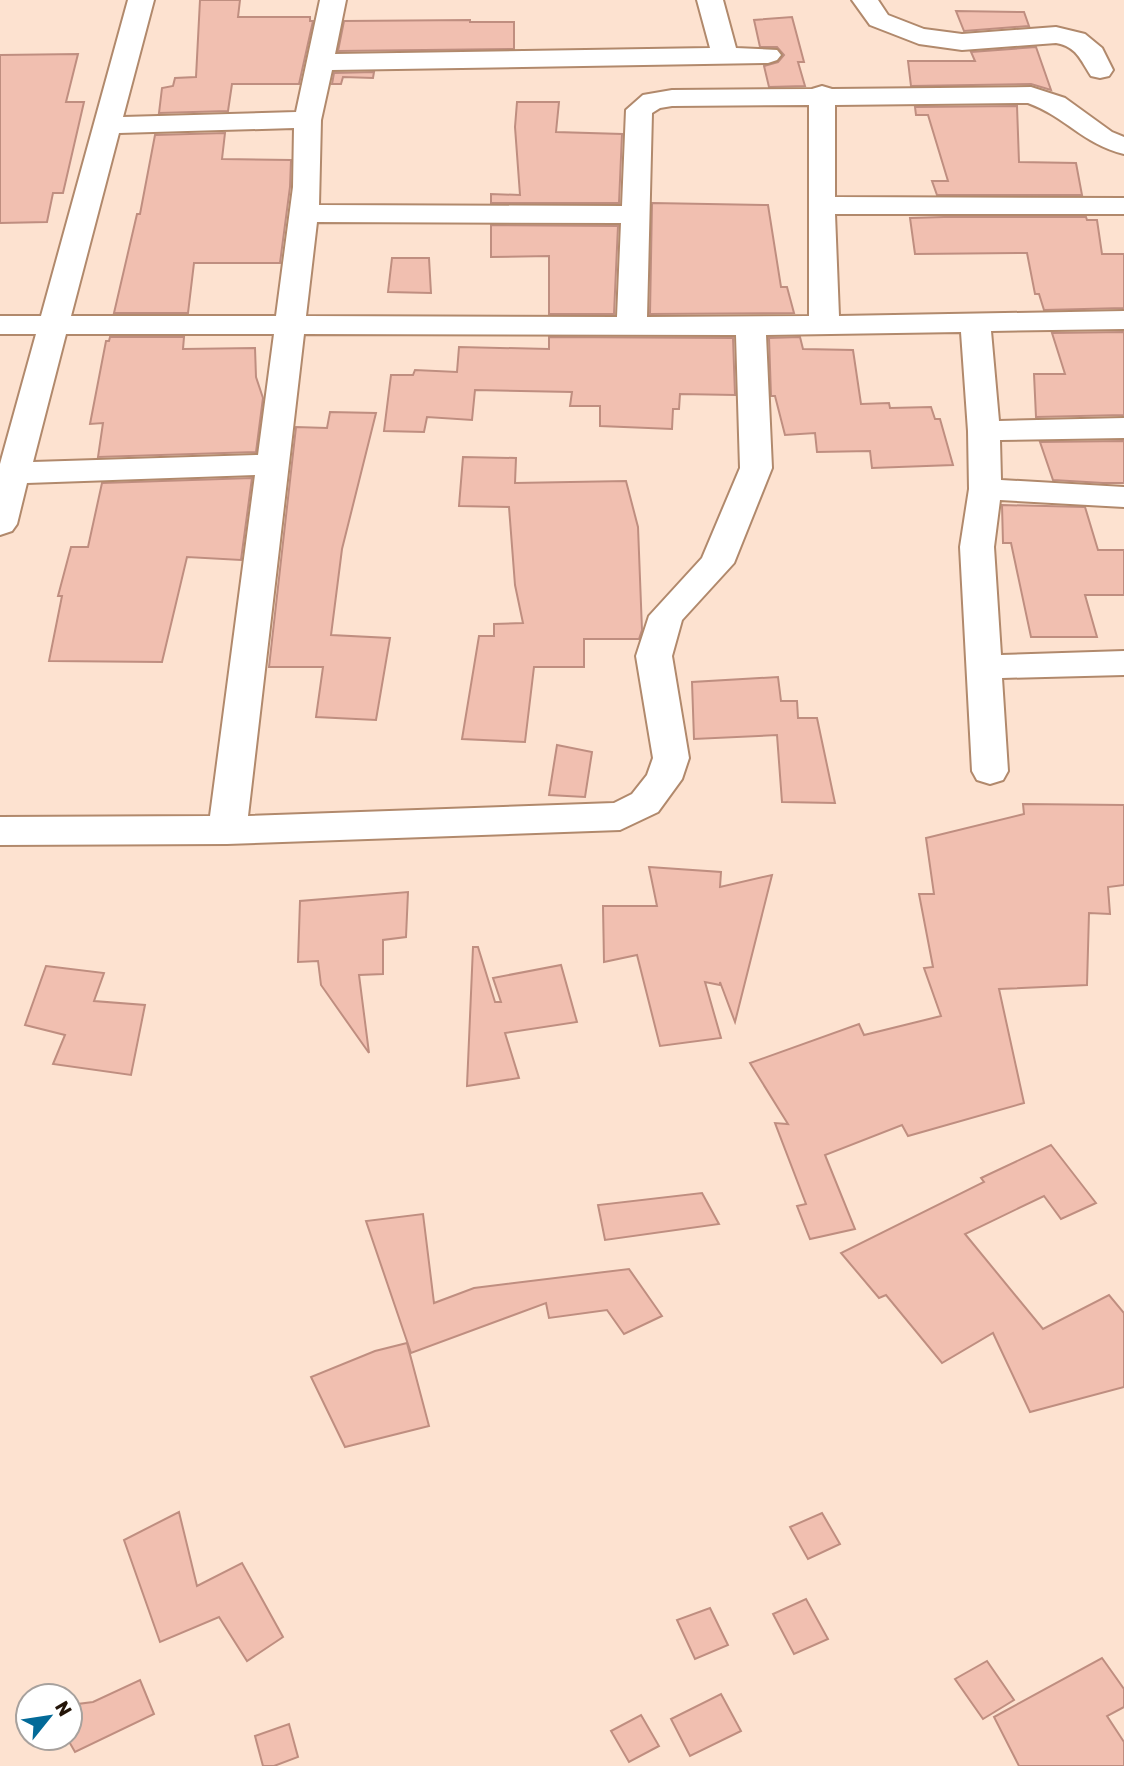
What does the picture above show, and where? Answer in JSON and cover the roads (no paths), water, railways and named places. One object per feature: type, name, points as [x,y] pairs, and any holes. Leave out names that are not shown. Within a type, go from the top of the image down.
[{"type":"street","points":[[0,524],[7,484],[141,0]]},
{"type":"street","points":[[227,830],[270,465],[307,187],[308,120],[333,0]]},
{"type":"street","points":[[710,0],[725,56]]},
{"type":"street","points":[[865,0],[879,20],[919,36],[962,42],[1056,35],[1076,39],[1093,53],[1100,70]]},
{"type":"street","points":[[320,62],[768,55]]},
{"type":"street","points":[[632,324],[639,110],[652,101],[672,98],[822,94],[1031,94],[1056,104],[1102,138],[1124,146]]},
{"type":"street","points":[[822,94],[824,324]]},
{"type":"street","points":[[108,125],[308,120]]},
{"type":"street","points":[[821,205],[1124,206]]},
{"type":"street","points":[[303,213],[634,215]]},
{"type":"street","points":[[0,325],[751,326],[1124,320]]},
{"type":"street","points":[[975,322],[984,431],[985,489],[977,547],[990,771]]},
{"type":"street","points":[[0,831],[227,830],[620,816],[645,803],[664,779],[671,758],[654,656],[666,616],[717,563],[757,468],[751,326]]},
{"type":"street","points":[[984,431],[1124,428]]},
{"type":"street","points":[[7,484],[270,465]]},
{"type":"street","points":[[985,489],[1124,497]]},
{"type":"street","points":[[982,667],[1124,663]]}]
